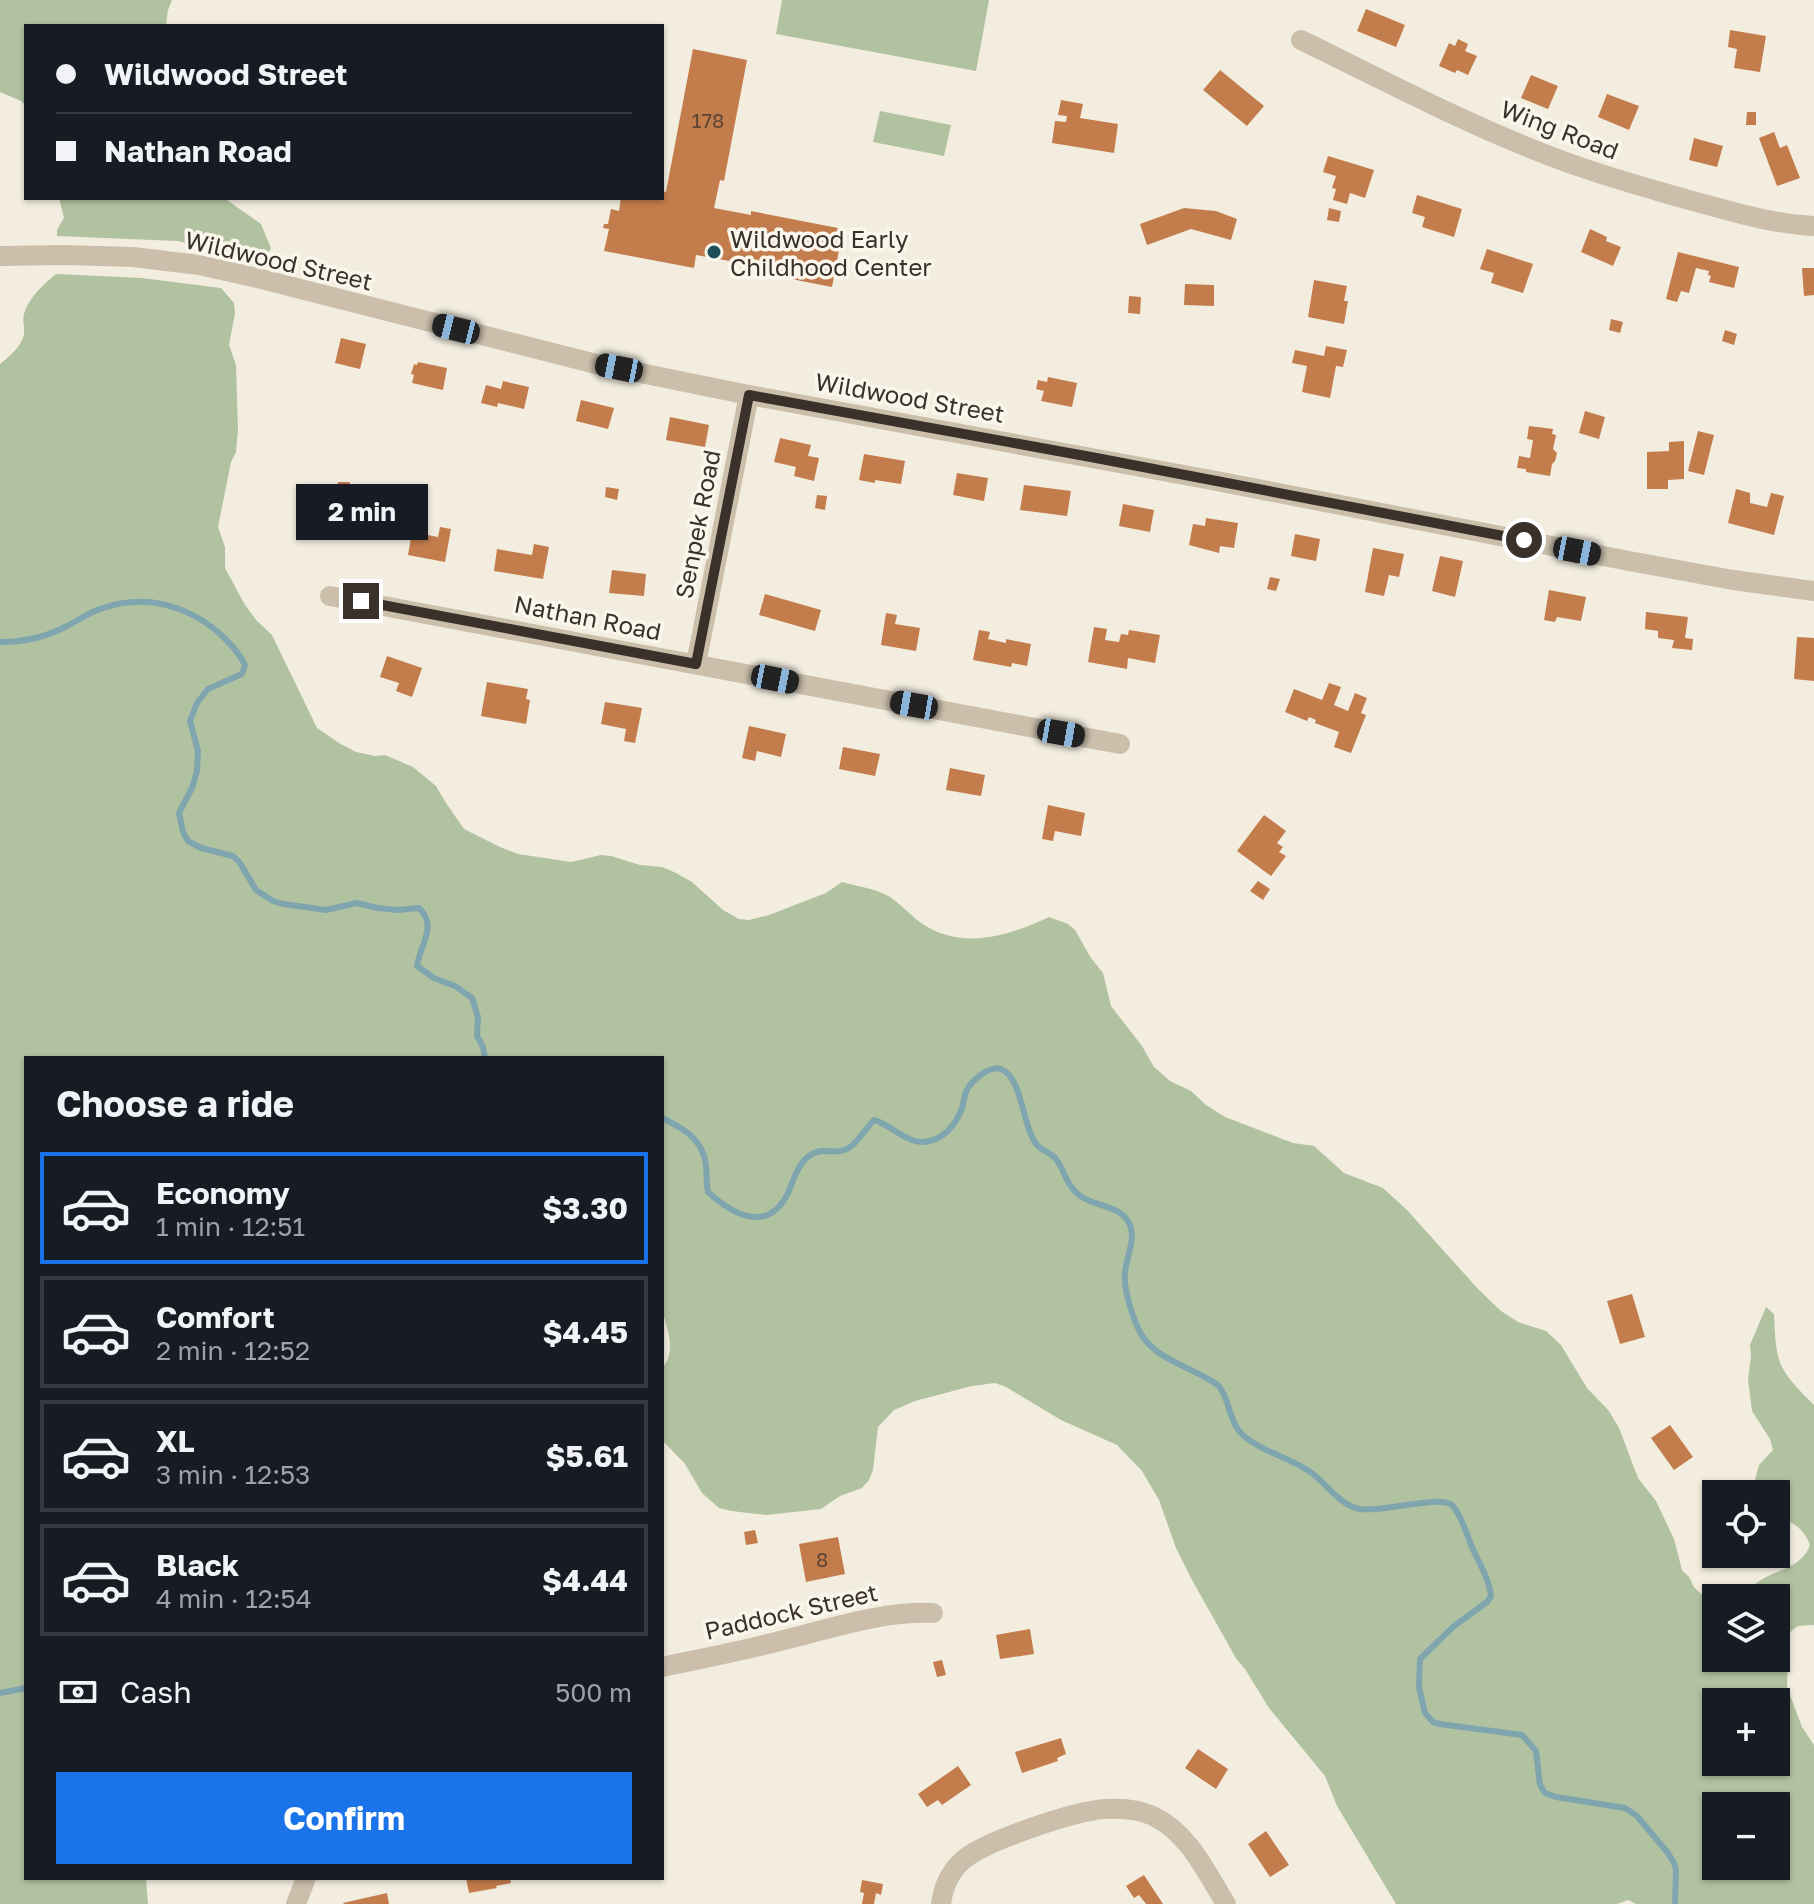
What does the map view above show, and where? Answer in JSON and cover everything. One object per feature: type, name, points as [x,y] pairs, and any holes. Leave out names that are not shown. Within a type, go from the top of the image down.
[{"type":"street","name":"Wing Road","points":[[1301,40],[1423,99],[1576,166],[1739,213],[1792,225],[1814,226]]},
{"type":"street","name":"Wildwood Street","points":[[0,256],[100,256],[199,265],[596,364],[749,395],[1629,561],[1814,591]]},
{"type":"street","name":"Senpek Road","points":[[696,664],[749,395]]},
{"type":"street","name":"Nathan Road","points":[[330,596],[1120,744]]},
{"type":"street","name":"Paddock Street","points":[[664,1667],[874,1618],[933,1613]]},
{"type":"street","points":[[941,1904],[945,1887],[955,1869],[978,1849],[1041,1825],[1091,1811],[1125,1808],[1145,1813],[1174,1829],[1189,1844],[1226,1904]]},
{"type":"street","points":[[296,1904],[305,1880]]},
{"type":"green space","points":[[0,0],[172,0],[166,24],[24,24],[24,104],[0,92]]},
{"type":"green space","points":[[782,0],[989,0],[976,71],[776,34]]},
{"type":"green space","points":[[880,111],[951,125],[944,156],[873,142]]},
{"type":"green space","points":[[60,200],[227,200],[261,224],[271,248],[265,259],[177,241],[57,236],[64,218]]},
{"type":"green space","points":[[56,274],[142,278],[221,288],[234,303],[229,345],[236,365],[238,430],[236,452],[231,462],[218,527],[225,547],[225,568],[245,605],[272,635],[317,728],[356,752],[385,755],[413,767],[436,786],[464,829],[518,854],[571,862],[601,855],[662,867],[692,882],[723,910],[739,919],[769,915],[826,893],[842,882],[885,894],[924,925],[955,937],[986,938],[1018,930],[1049,917],[1068,924],[1103,973],[1111,1006],[1154,1067],[1170,1081],[1191,1091],[1225,1117],[1293,1143],[1314,1146],[1344,1173],[1383,1188],[1501,1311],[1518,1322],[1546,1331],[1561,1345],[1587,1388],[1609,1411],[1619,1428],[1638,1478],[1656,1501],[1674,1539],[1682,1570],[1702,1595],[1702,1672],[1788,1672],[1787,1688],[1702,1688],[1702,1776],[1790,1776],[1790,1695],[1802,1727],[1814,1745],[1814,1904],[1636,1904],[1628,1900],[1617,1904],[1396,1904],[1337,1806],[1325,1776],[1269,1708],[1237,1660],[1192,1580],[1176,1548],[1159,1500],[1142,1471],[1117,1445],[1061,1420],[995,1383],[915,1401],[894,1410],[878,1427],[869,1480],[862,1488],[840,1496],[821,1509],[766,1515],[719,1508],[702,1493],[685,1464],[664,1442],[664,1366],[670,1347],[664,1317],[664,1056],[24,1056],[24,1880],[146,1880],[148,1904],[0,1904],[0,364],[21,343],[23,317],[29,302]]},
{"type":"green space","points":[[1766,1307],[1774,1314],[1781,1365],[1814,1405],[1814,1625],[1798,1626],[1790,1632],[1790,1584],[1756,1584],[1790,1568],[1802,1558],[1810,1545],[1805,1534],[1790,1522],[1790,1480],[1755,1480],[1759,1465],[1773,1450],[1770,1439],[1752,1411],[1748,1379],[1750,1345]]},
{"type":"building","points":[[1366,9],[1405,25],[1396,47],[1357,31]]},
{"type":"building","points":[[1730,30],[1766,36],[1760,72],[1734,68],[1737,49],[1728,47]]},
{"type":"building","points":[[1458,39],[1468,44],[1465,51],[1477,56],[1468,75],[1439,66],[1449,43],[1455,46]]},
{"type":"building","points":[[693,49],[747,60],[724,181],[720,180],[714,208],[751,215],[751,211],[843,229],[832,287],[740,269],[741,263],[696,255],[694,268],[604,251],[609,229],[603,228],[604,224],[608,224],[611,209],[619,211],[621,200],[664,200]]},
{"type":"building","points":[[1220,70],[1264,106],[1247,126],[1203,90]]},
{"type":"building","points":[[1531,75],[1558,86],[1548,109],[1521,98]]},
{"type":"building","points":[[1607,94],[1639,106],[1629,130],[1598,117]]},
{"type":"building","points":[[1061,100],[1083,104],[1080,118],[1118,124],[1114,153],[1052,143],[1055,121],[1066,122],[1067,116],[1058,115]]},
{"type":"building","points":[[1747,112],[1756,112],[1756,125],[1746,125]]},
{"type":"building","points":[[1774,132],[1780,148],[1787,145],[1800,178],[1777,186],[1759,138]]},
{"type":"building","points":[[1694,138],[1723,146],[1717,167],[1689,160]]},
{"type":"building","points":[[1328,156],[1374,170],[1365,198],[1350,193],[1347,204],[1333,200],[1336,189],[1332,188],[1336,176],[1323,172]]},
{"type":"building","points":[[1417,195],[1462,209],[1454,237],[1422,227],[1425,217],[1412,213]]},
{"type":"building","points":[[1184,208],[1216,211],[1237,219],[1231,240],[1191,229],[1147,245],[1140,224]]},
{"type":"building","points":[[1329,208],[1341,211],[1339,222],[1327,220]]},
{"type":"building","points":[[1590,229],[1621,247],[1613,266],[1581,252]]},
{"type":"building","points":[[1487,249],[1533,264],[1523,293],[1491,283],[1494,273],[1480,269]]},
{"type":"building","points":[[1678,252],[1739,267],[1734,288],[1709,282],[1709,271],[1696,268],[1689,293],[1681,291],[1677,302],[1666,299]]},
{"type":"building","points":[[1802,268],[1814,268],[1814,295],[1804,296]]},
{"type":"building","points":[[1314,280],[1347,286],[1344,324],[1308,317]]},
{"type":"building","points":[[1185,284],[1214,285],[1214,306],[1184,305]]},
{"type":"building","points":[[1129,296],[1141,297],[1140,314],[1128,313]]},
{"type":"building","points":[[1611,319],[1623,322],[1620,333],[1609,330]]},
{"type":"building","points":[[1725,330],[1737,334],[1734,345],[1722,341]]},
{"type":"building","points":[[341,338],[366,344],[360,369],[335,363]]},
{"type":"building","points":[[1326,346],[1347,350],[1343,367],[1336,366],[1330,398],[1302,392],[1307,366],[1292,363],[1295,350],[1324,356]]},
{"type":"building","points":[[418,362],[447,368],[443,390],[412,383],[414,375],[411,374],[414,364]]},
{"type":"building","points":[[1048,377],[1077,383],[1072,407],[1041,401],[1044,391],[1036,389],[1038,380],[1047,382]]},
{"type":"building","points":[[503,381],[529,387],[524,409],[481,403],[486,385],[501,389]]},
{"type":"building","points":[[581,400],[614,408],[608,429],[576,421]]},
{"type":"building","points":[[1585,411],[1605,417],[1599,439],[1579,433]]},
{"type":"building","points":[[670,417],[709,425],[705,447],[666,440]]},
{"type":"building","points":[[1529,426],[1553,429],[1552,434],[1556,435],[1553,449],[1557,453],[1550,476],[1517,468],[1519,456],[1530,458],[1533,440],[1527,439]]},
{"type":"building","points":[[1698,431],[1714,435],[1704,475],[1688,471]]},
{"type":"building","points":[[780,438],[811,445],[808,456],[819,458],[814,481],[794,476],[796,467],[774,462]]},
{"type":"building","points":[[1684,441],[1684,479],[1668,480],[1668,489],[1647,489],[1647,452],[1669,451],[1669,442]]},
{"type":"building","points":[[864,454],[905,461],[901,484],[859,480]]},
{"type":"building","points":[[957,473],[988,478],[984,501],[953,495]]},
{"type":"building","points":[[338,482],[350,482],[347,522],[311,520],[313,497],[337,499]]},
{"type":"building","points":[[1024,485],[1071,491],[1067,516],[1020,510]]},
{"type":"building","points":[[393,487],[415,490],[410,522],[389,519]]},
{"type":"building","points":[[606,487],[619,489],[617,500],[605,497]]},
{"type":"building","points":[[1736,489],[1750,493],[1750,503],[1767,507],[1771,493],[1784,496],[1774,535],[1728,523]]},
{"type":"building","points":[[817,495],[827,496],[825,510],[815,508]]},
{"type":"building","points":[[1123,504],[1154,510],[1150,532],[1119,526]]},
{"type":"building","points":[[1206,518],[1238,523],[1234,548],[1220,546],[1219,553],[1189,545],[1193,524],[1205,526]]},
{"type":"building","points":[[440,527],[451,529],[445,562],[408,555],[412,532],[438,537]]},
{"type":"building","points":[[1295,534],[1320,539],[1316,561],[1291,556]]},
{"type":"building","points":[[534,544],[549,547],[543,579],[494,571],[497,549],[532,555]]},
{"type":"building","points":[[1373,548],[1404,554],[1399,577],[1389,575],[1384,596],[1365,592]]},
{"type":"building","points":[[1440,556],[1463,561],[1455,597],[1432,591]]},
{"type":"building","points":[[612,570],[646,574],[644,596],[609,593]]},
{"type":"building","points":[[1270,577],[1280,579],[1276,591],[1267,589]]},
{"type":"building","points":[[1549,590],[1586,597],[1581,621],[1557,617],[1555,622],[1544,620]]},
{"type":"building","points":[[765,594],[821,610],[815,631],[759,615]]},
{"type":"building","points":[[1646,612],[1688,617],[1685,638],[1693,639],[1692,650],[1672,648],[1674,640],[1658,638],[1658,631],[1645,629]]},
{"type":"building","points":[[886,613],[897,615],[895,624],[920,628],[916,651],[881,645]]},
{"type":"building","points":[[1094,627],[1107,629],[1105,640],[1119,642],[1121,634],[1128,635],[1129,630],[1160,635],[1155,663],[1128,658],[1127,669],[1088,662]]},
{"type":"building","points":[[979,630],[990,632],[988,639],[1031,644],[1027,666],[1012,663],[1011,667],[973,660]]},
{"type":"building","points":[[1797,637],[1814,638],[1814,681],[1794,679]]},
{"type":"building","points":[[387,656],[422,668],[412,697],[396,691],[399,683],[380,677]]},
{"type":"building","points":[[487,682],[528,689],[526,699],[530,700],[526,724],[481,716]]},
{"type":"building","points":[[1329,683],[1341,687],[1334,705],[1348,711],[1355,693],[1367,698],[1361,713],[1366,715],[1351,753],[1334,747],[1339,732],[1315,723],[1316,720],[1309,717],[1307,721],[1285,712],[1294,689],[1322,700]]},
{"type":"building","points":[[605,702],[642,708],[635,743],[624,741],[626,729],[601,724]]},
{"type":"building","points":[[749,726],[786,734],[781,757],[757,751],[755,761],[742,758]]},
{"type":"building","points":[[843,747],[880,754],[875,776],[839,769]]},
{"type":"building","points":[[950,768],[985,775],[981,796],[946,790]]},
{"type":"building","points":[[1048,805],[1085,813],[1081,836],[1055,831],[1053,841],[1042,839]]},
{"type":"building","points":[[1264,815],[1286,831],[1277,843],[1283,847],[1279,852],[1286,856],[1271,876],[1237,851]]},
{"type":"building","points":[[1258,881],[1270,889],[1263,900],[1250,891]]},
{"type":"building","points":[[1632,1294],[1645,1337],[1620,1344],[1607,1301]]},
{"type":"building","points":[[1670,1425],[1693,1457],[1674,1470],[1651,1438]]},
{"type":"building","points":[[755,1530],[758,1543],[746,1545],[744,1532]]},
{"type":"building","points":[[838,1537],[845,1574],[806,1582],[799,1544]]},
{"type":"building","points":[[1030,1629],[1034,1654],[1000,1659],[996,1635]]},
{"type":"building","points":[[942,1660],[946,1675],[937,1677],[933,1662]]},
{"type":"building","points":[[1061,1738],[1066,1754],[1057,1758],[1058,1761],[1022,1773],[1015,1752]]},
{"type":"building","points":[[1198,1749],[1228,1769],[1216,1789],[1185,1768]]},
{"type":"building","points":[[958,1766],[971,1785],[942,1805],[938,1800],[927,1807],[918,1794]]},
{"type":"building","points":[[1266,1831],[1289,1865],[1270,1877],[1248,1844]]},
{"type":"building","points":[[1144,1875],[1163,1904],[1146,1904],[1139,1895],[1134,1898],[1126,1886]]},
{"type":"building","points":[[466,1880],[510,1880],[511,1883],[497,1888],[469,1893]]},
{"type":"building","points":[[862,1880],[883,1884],[881,1895],[876,1893],[874,1904],[862,1904]]},
{"type":"building","points":[[387,1893],[389,1904],[343,1903]]},
{"type":"waterway","points":[[0,642],[42,636],[98,610],[140,602],[163,604],[187,612],[218,633],[245,665],[242,674],[208,689],[197,703],[190,721],[198,751],[197,771],[179,813],[188,841],[201,848],[233,856],[256,890],[283,904],[326,910],[357,903],[398,910],[419,908],[428,929],[417,966],[472,998],[478,1017],[477,1036],[485,1056]]},
{"type":"waterway","points":[[664,1119],[684,1130],[701,1148],[708,1192],[728,1208],[760,1217],[780,1206],[796,1173],[814,1153],[848,1148],[874,1120],[916,1141],[937,1139],[956,1120],[966,1092],[977,1078],[997,1068],[1008,1074],[1014,1082],[1037,1145],[1056,1159],[1071,1187],[1079,1195],[1114,1209],[1130,1225],[1132,1236],[1125,1273],[1126,1288],[1136,1324],[1150,1346],[1219,1386],[1239,1431],[1265,1450],[1304,1468],[1350,1506],[1378,1509],[1435,1502],[1453,1506],[1486,1576],[1491,1596],[1420,1659],[1419,1687],[1425,1713],[1433,1722],[1440,1724],[1522,1735],[1536,1751],[1540,1785],[1545,1793],[1625,1808],[1637,1816],[1674,1863],[1675,1904]]},
{"type":"waterway","points":[[0,1693],[24,1688]]},
{"type":"place","name":"Wildwood Early Childhood Center","points":[[714,252]]},
{"type":"route","points":[[361,601],[696,664],[749,395],[1524,540]]}]
